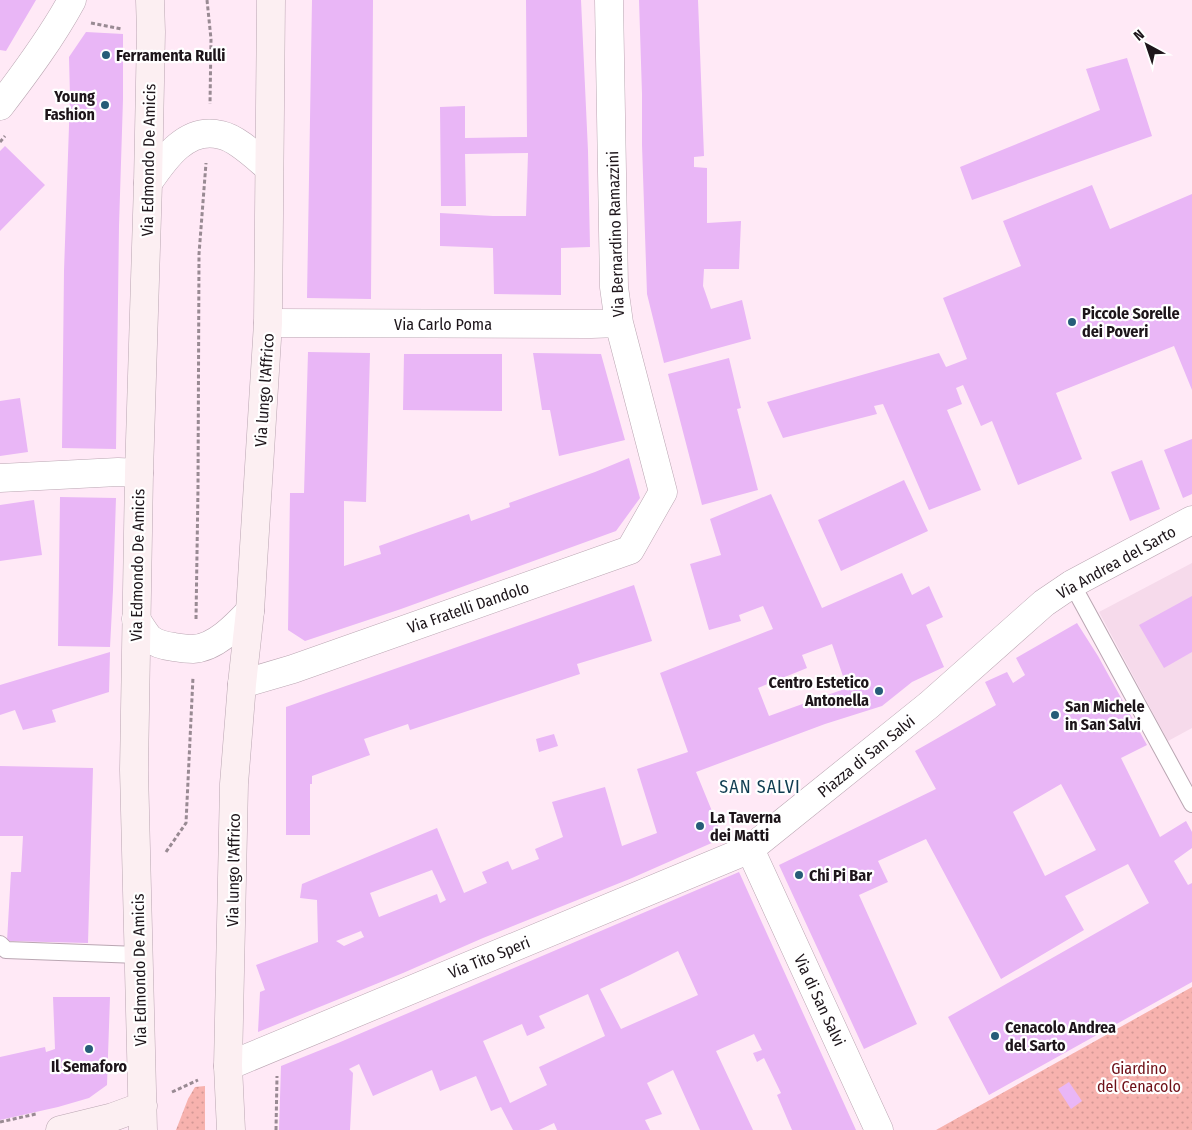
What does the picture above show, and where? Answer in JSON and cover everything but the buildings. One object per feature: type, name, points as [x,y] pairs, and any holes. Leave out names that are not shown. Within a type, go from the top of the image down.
[{"type":"street","name":"Via Edmondo De Amicis","points":[[143,1118],[134,770],[139,473],[148,183],[150,0]]},
{"type":"street","name":"Via lungo l'Affrico","points":[[231,1130],[228,1066],[234,784],[250,611],[268,322],[271,0]]},
{"type":"street","name":"Via Bernardino Ramazzini","points":[[609,0],[614,287],[618,323],[663,492]]},
{"type":"street","points":[[0,106],[81,8]]},
{"type":"street","points":[[148,183],[172,151],[186,140],[198,134],[223,135],[252,153],[269,168]]},
{"type":"street","name":"Via Carlo Poma","points":[[268,322],[618,323]]},
{"type":"street","points":[[0,478],[118,472],[139,473]]},
{"type":"street","name":"Via Fratelli Dandolo","points":[[242,684],[293,669],[630,550],[663,492]]},
{"type":"street","name":"Via Andrea del Sarto","points":[[974,666],[1044,603],[1072,584],[1192,520]]},
{"type":"street","points":[[136,619],[146,634],[156,643],[168,647],[194,649],[225,635],[250,611]]},
{"type":"street","name":"Piazza di San Salvi","points":[[755,860],[974,666]]},
{"type":"street","name":"Via Tito Speri","points":[[228,1066],[755,860]]},
{"type":"street","name":"Via di San Salvi","points":[[755,860],[880,1130]]},
{"type":"street","points":[[60,1130],[113,1117],[143,1118]]},
{"type":"lane","points":[[1072,584],[1192,804]]},
{"type":"lane","points":[[0,944],[6,950],[138,954]]},
{"type":"path","points":[[165,854],[186,823],[196,614],[199,254],[212,56],[207,0]]},
{"type":"path","points":[[81,8],[127,30]]},
{"type":"path","points":[[143,1118],[228,1066]]},
{"type":"path","points":[[276,1130],[277,1074]]},
{"type":"shaded area","points":[[1192,563],[1192,728],[1168,741],[1099,612]]},
{"type":"green space","name":"Giardino del Cenacolo","points":[[1192,987],[1192,1130],[936,1130]]},
{"type":"green space","points":[[205,1086],[205,1130],[176,1130],[188,1099],[195,1087]]},
{"type":"place","name":"Ferramenta Rulli","points":[[106,55]]},
{"type":"place","name":"Young Fashion","points":[[105,105]]},
{"type":"place","name":"Piccole Sorelle dei Poveri","points":[[1072,322]]},
{"type":"place","name":"Centro Estetico Antonella","points":[[879,691]]},
{"type":"place","name":"San Michele in San Salvi","points":[[1055,715]]},
{"type":"place","name":"La Taverna dei Matti","points":[[700,826]]},
{"type":"place","name":"Chi Pi Bar","points":[[799,875]]},
{"type":"place","name":"Cenacolo Andrea del Sarto","points":[[995,1036]]},
{"type":"place","name":"Il Semaforo","points":[[89,1049]]},
{"type":"district","name":"SAN SALVI","points":[[760,787]]}]
